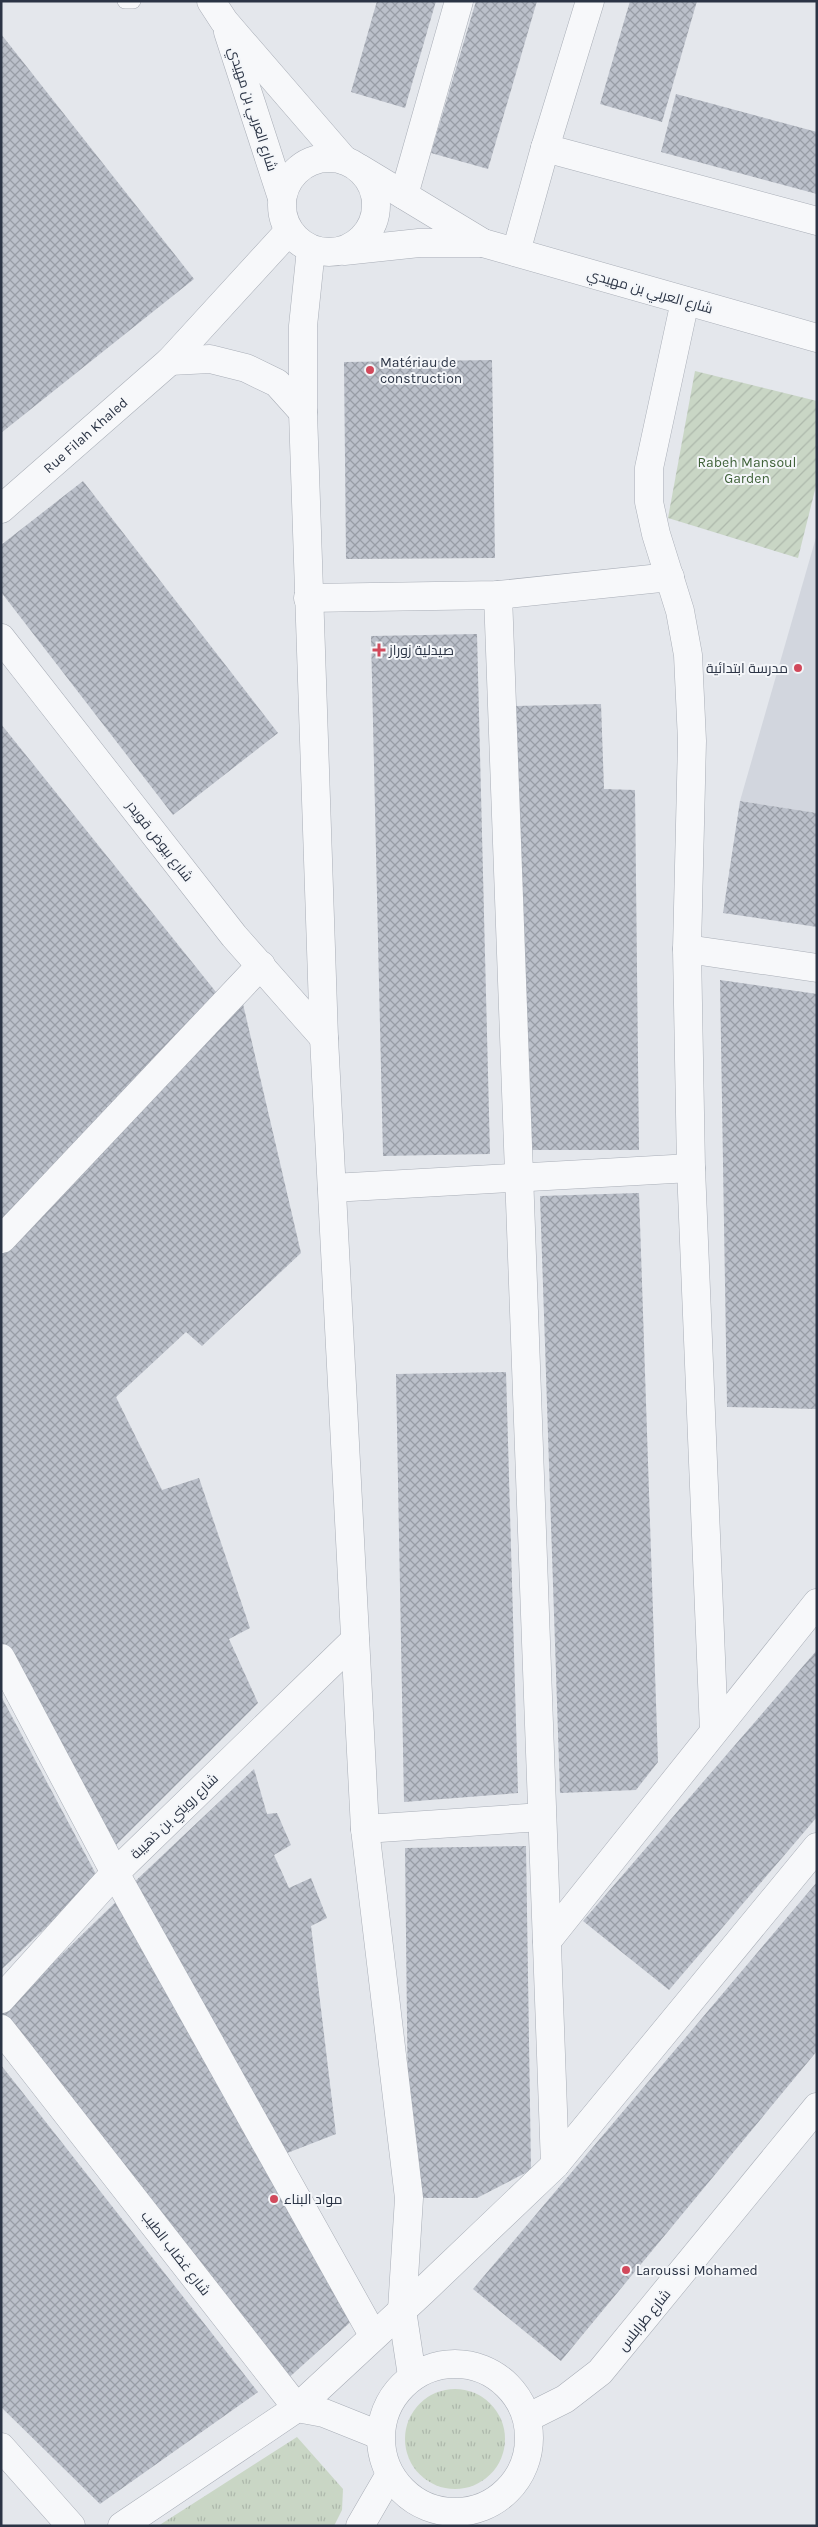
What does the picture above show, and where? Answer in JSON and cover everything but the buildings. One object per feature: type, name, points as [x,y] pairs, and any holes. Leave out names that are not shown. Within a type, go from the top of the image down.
[{"type":"street","points":[[404,195],[459,1]]},
{"type":"street","points":[[516,252],[545,148],[590,1]]},
{"type":"street","name":"شارع العربي بن مهيدي","points":[[217,11],[352,164],[484,243],[817,338]]},
{"type":"street","name":"شارع العربي بن مهيدي","points":[[217,11],[282,198]]},
{"type":"street","points":[[545,148],[817,221]]},
{"type":"street","points":[[328,157],[352,164],[370,181],[376,196],[376,212],[370,230],[358,243],[344,251],[328,254],[311,250],[294,238],[283,216],[282,198],[287,182],[297,169],[311,160],[328,157]]},
{"type":"street","name":"Rue Filah Khaled","points":[[1,509],[170,361],[289,231]]},
{"type":"street","name":"شارع العربي بن مهيدي","points":[[344,251],[419,243],[484,243]]},
{"type":"street","points":[[311,250],[303,326],[303,412],[324,1038],[365,1829],[409,2198],[402,2310],[412,2376]]},
{"type":"street","points":[[685,301],[649,468],[649,502],[656,534],[680,611],[688,655],[692,741],[687,949],[692,1168],[714,1731]]},
{"type":"street","points":[[170,361],[210,359],[246,368],[277,383],[303,412]]},
{"type":"street","points":[[308,598],[498,595],[670,577]]},
{"type":"street","points":[[498,595],[555,2165]]},
{"type":"street","name":"شارع بيوض قويدر","points":[[1,638],[234,936],[324,1038]]},
{"type":"street","points":[[687,949],[817,968]]},
{"type":"street","points":[[2,1239],[261,966]]},
{"type":"street","points":[[332,1188],[692,1168]]},
{"type":"street","points":[[547,1940],[817,1603]]},
{"type":"street","name":"شارع رويني بن ذهيبة","points":[[1,1999],[115,1873],[355,1640]]},
{"type":"street","points":[[1,1658],[115,1873],[373,2336]]},
{"type":"street","points":[[365,1829],[542,1817]]},
{"type":"street","points":[[122,2526],[296,2408],[555,2165],[817,1847]]},
{"type":"street","name":"شارع غضاب الطيب","points":[[1,2030],[296,2408]]},
{"type":"street","name":"شارع طرابلس","points":[[527,2418],[565,2399],[600,2372],[817,2107]]},
{"type":"street","points":[[441,2364],[472,2365],[501,2379],[517,2396],[527,2418],[530,2441],[525,2464],[513,2486],[477,2517],[449,2514],[414,2502],[389,2476],[381,2456],[380,2435],[384,2412],[396,2392],[412,2376],[441,2364]]},
{"type":"street","points":[[296,2408],[324,2414],[380,2435]]},
{"type":"street","points":[[1,2447],[70,2525]]},
{"type":"street","points":[[360,2526],[389,2476]]},
{"type":"lane","points":[[125,1],[133,1]]},
{"type":"shaded area","name":"مدرسة ابتدائية","points":[[817,534],[817,813],[740,801]]},
{"type":"green space","name":"Rabeh Mansoul Garden","points":[[695,371],[817,401],[817,482],[798,558],[668,518]]},
{"type":"green space","points":[[455,2389],[465,2390],[483,2397],[497,2411],[504,2429],[504,2449],[497,2467],[483,2481],[465,2488],[455,2489],[445,2488],[427,2481],[413,2467],[406,2449],[405,2439],[406,2429],[413,2411],[427,2397],[445,2390]]},
{"type":"green space","points":[[297,2437],[343,2489],[342,2510],[334,2526],[158,2526]]},
{"type":"place","name":"Matériau de construction","points":[[370,370]]},
{"type":"place","name":"صيدلية زوراز","points":[[379,650]]},
{"type":"place","name":"مدرسة ابتدائية","points":[[798,668]]},
{"type":"place","name":"مواد البناء","points":[[274,2199]]},
{"type":"place","name":"Laroussi Mohamed","points":[[626,2270]]}]
